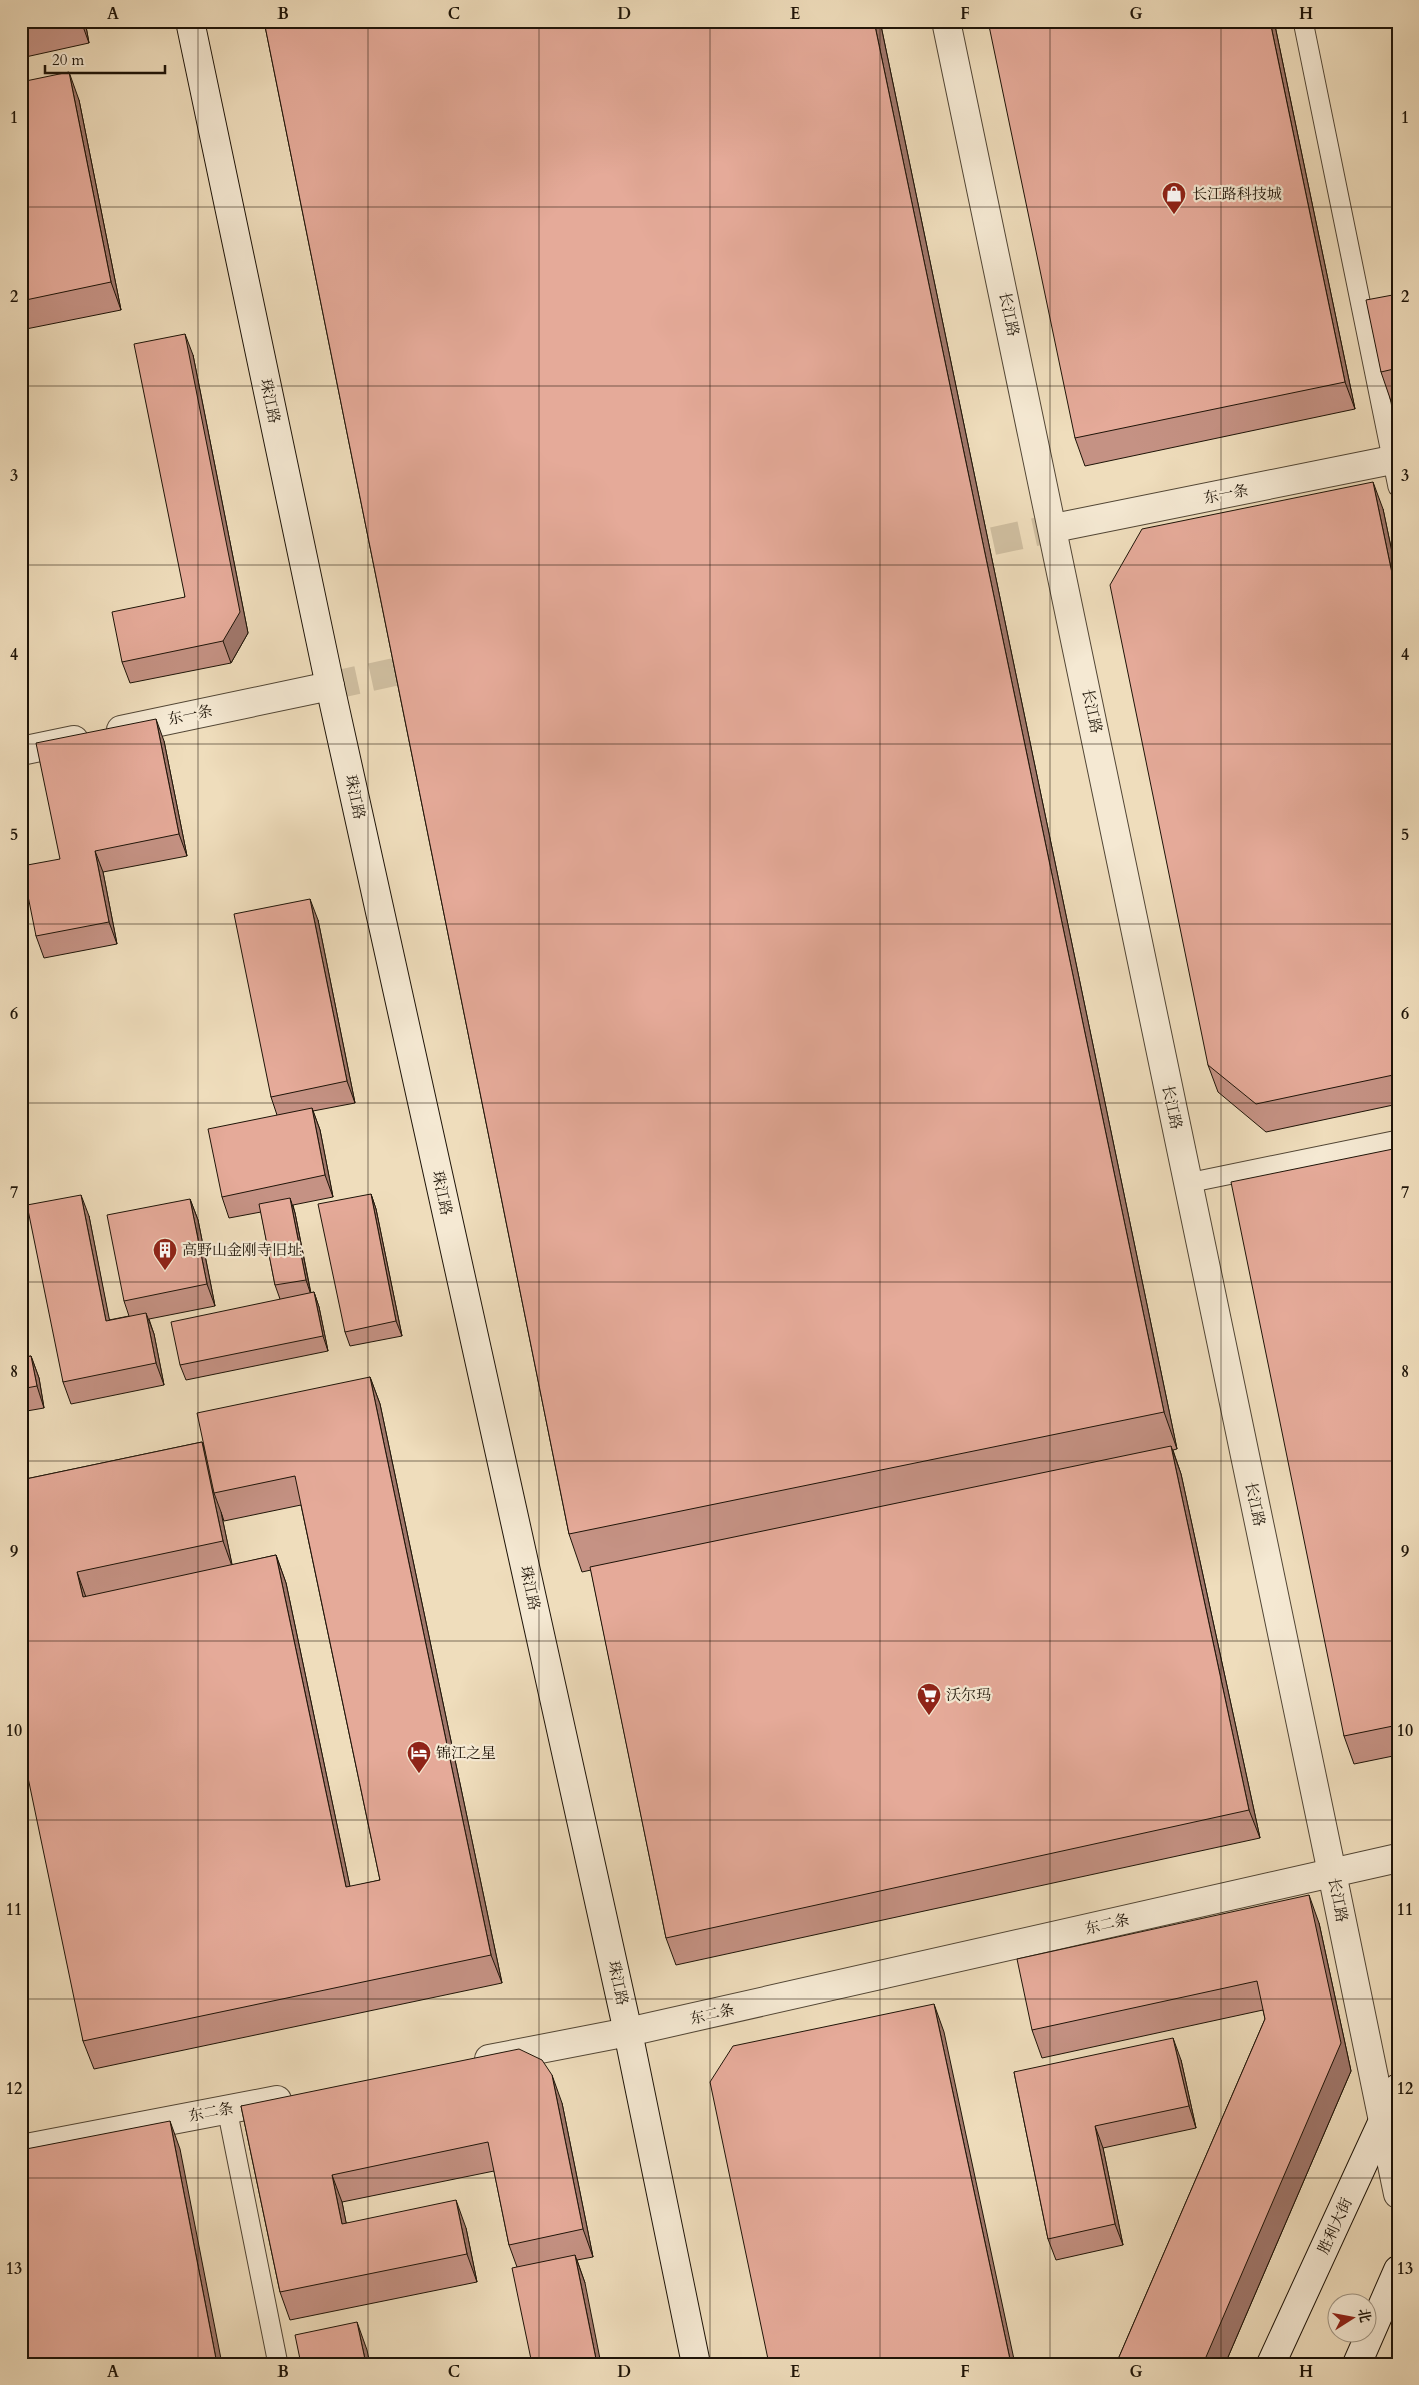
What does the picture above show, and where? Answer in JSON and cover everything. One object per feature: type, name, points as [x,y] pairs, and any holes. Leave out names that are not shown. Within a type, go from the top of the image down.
[{"type":"street","name":"珠江路","points":[[190,21],[330,686],[628,2032],[696,2364]]},
{"type":"street","name":"长江路","points":[[946,21],[1054,528],[1398,2194]]},
{"type":"street","name":"东一条","points":[[1054,528],[1395,460]]},
{"type":"street","name":"东一条","points":[[21,751],[330,686]]},
{"type":"street","name":"东二条","points":[[462,2064],[628,2032],[1398,1858]]},
{"type":"street","name":"胜利大街","points":[[1271,2364],[1398,2088]]},
{"type":"street","name":"东二条","points":[[21,2149],[305,2094]]},
{"type":"street","points":[[1357,2364],[1398,2270]]},
{"type":"lane","points":[[1304,21],[1395,460],[1398,487]]},
{"type":"lane","points":[[1188,1183],[1398,1140]]},
{"type":"lane","points":[[227,2110],[278,2364]]},
{"type":"building","points":[[21,21],[53,21],[21,28]]},
{"type":"building","points":[[264,21],[874,21],[1164,1412],[569,1534]]},
{"type":"building","name":"长江路科技城","points":[[988,21],[1270,21],[1345,382],[1075,438]]},
{"type":"building","points":[[69,72],[111,282],[21,301],[21,82]]},
{"type":"building","points":[[1398,294],[1398,368],[1381,372],[1366,300]]},
{"type":"building","points":[[185,334],[240,612],[223,641],[122,662],[112,612],[185,597],[134,344]]},
{"type":"building","points":[[1373,482],[1398,602],[1398,1074],[1256,1104],[1208,1065],[1110,585],[1142,529]]},
{"type":"building","points":[[156,719],[179,834],[95,851],[109,922],[36,936],[22,866],[60,859],[36,743]]},
{"type":"building","points":[[310,899],[347,1081],[271,1097],[234,914]]},
{"type":"building","points":[[312,1108],[325,1175],[222,1197],[208,1129]]},
{"type":"building","points":[[1398,1148],[1398,1725],[1344,1736],[1231,1182]]},
{"type":"building","points":[[371,1194],[396,1321],[345,1332],[318,1204]]},
{"type":"building","points":[[81,1195],[106,1321],[146,1313],[156,1363],[63,1382],[27,1205]]},
{"type":"building","points":[[290,1198],[306,1280],[275,1285],[259,1204]]},
{"type":"building","name":"高野山金刚寺旧址","points":[[190,1199],[207,1284],[124,1301],[107,1215]]},
{"type":"building","points":[[314,1292],[323,1336],[180,1365],[171,1322]]},
{"type":"building","points":[[31,1356],[37,1386],[21,1389],[21,1358]]},
{"type":"building","points":[[370,1377],[491,1955],[83,2041],[21,1744],[21,1480],[202,1442],[223,1541],[77,1572],[83,1597],[276,1555],[346,1887],[380,1880],[295,1476],[214,1493],[197,1413]]},
{"type":"building","name":"沃尔玛","points":[[1171,1446],[1249,1810],[666,1938],[590,1567]]},
{"type":"building","points":[[1309,1895],[1341,2043],[1203,2364],[1116,2364],[1265,2019],[1257,1981],[1032,2030],[1017,1959]]},
{"type":"building","points":[[934,2004],[1011,2364],[769,2364],[710,2082],[733,2046]]},
{"type":"building","points":[[1173,2038],[1189,2106],[1095,2126],[1115,2224],[1048,2239],[1014,2072]]},
{"type":"building","points":[[519,2049],[542,2060],[552,2075],[583,2229],[509,2245],[488,2142],[332,2175],[342,2224],[456,2200],[467,2254],[280,2292],[241,2106]]},
{"type":"building","points":[[170,2121],[217,2364],[21,2364],[21,2150]]},
{"type":"building","points":[[575,2255],[597,2364],[532,2364],[512,2268]]},
{"type":"building","points":[[357,2322],[366,2364],[301,2364],[295,2335]]},
{"type":"tunnel","points":[[952,550],[1054,528]]},
{"type":"tunnel","points":[[330,686],[431,664]]},
{"type":"place","name":"长江路科技城","points":[[1174,215]]},
{"type":"place","name":"高野山金刚寺旧址","points":[[165,1271]]},
{"type":"place","name":"沃尔玛","points":[[929,1716]]},
{"type":"place","name":"锦江之星","points":[[419,1774]]}]
